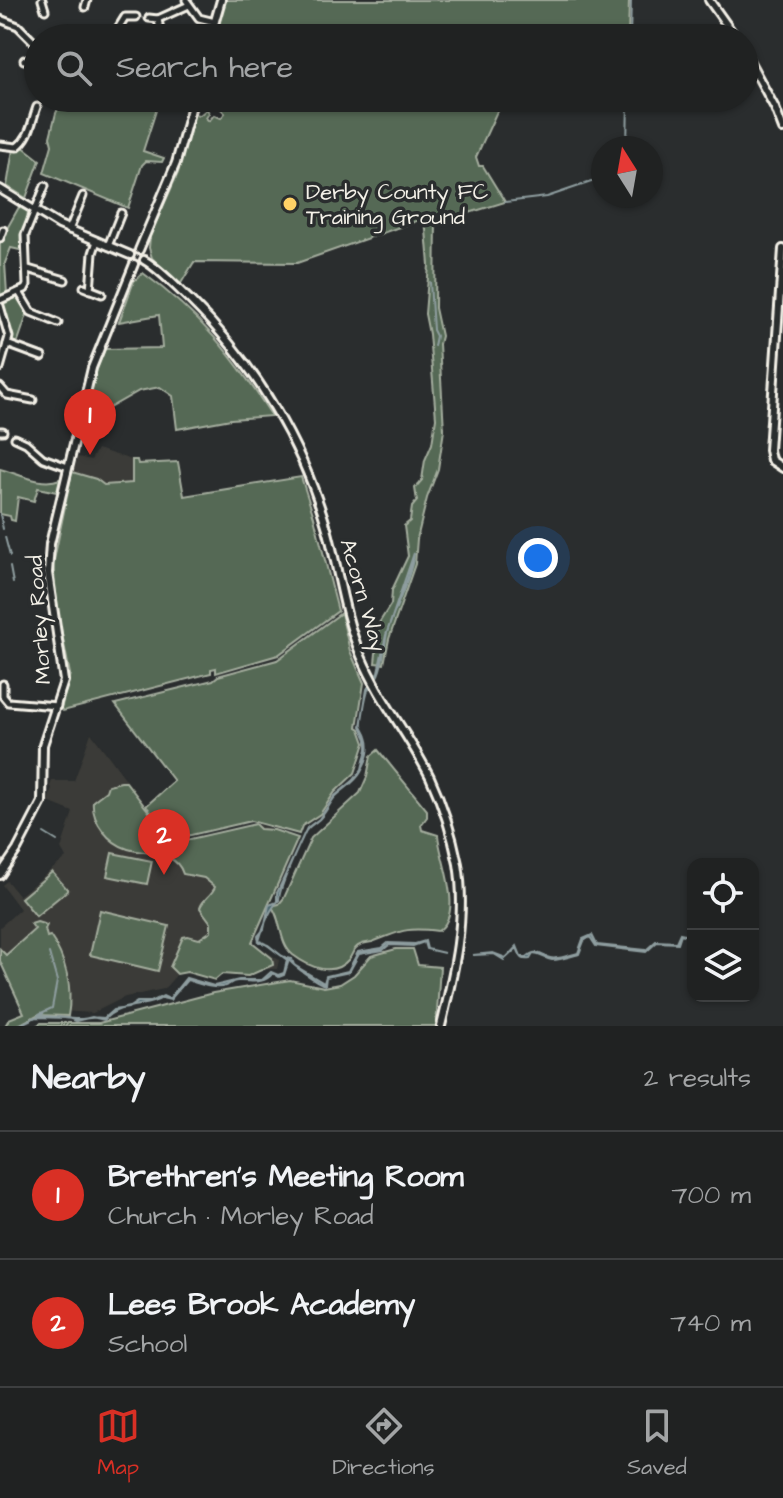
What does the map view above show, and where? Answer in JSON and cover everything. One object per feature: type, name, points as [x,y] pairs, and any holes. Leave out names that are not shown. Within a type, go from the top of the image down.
[{"type":"street","points":[[42,0],[45,10]]},
{"type":"street","points":[[149,18],[158,19],[188,3],[199,18],[215,22],[221,0]]},
{"type":"street","points":[[709,0],[726,24]]},
{"type":"street","points":[[121,24],[125,17],[136,17]]},
{"type":"street","points":[[0,19],[18,26],[24,32]]},
{"type":"street","points":[[158,19],[159,24]]},
{"type":"street","points":[[759,79],[783,129]]},
{"type":"street","points":[[0,145],[17,147],[21,144],[33,127],[36,112]]},
{"type":"street","points":[[130,255],[139,250],[176,163],[190,112]]},
{"type":"street","points":[[0,368],[8,329],[0,303],[27,285],[25,235],[45,186]]},
{"type":"street","points":[[0,189],[69,230],[130,255]]},
{"type":"street","points":[[69,230],[83,196]]},
{"type":"street","points":[[108,246],[121,213]]},
{"type":"street","points":[[0,238],[3,230]]},
{"type":"street","points":[[97,241],[87,288],[102,294]]},
{"type":"street","points":[[783,249],[769,450],[771,460],[783,468]]},
{"type":"street","points":[[130,255],[134,264],[140,264],[144,260],[139,250]]},
{"type":"street","name":"Acorn Way","points":[[144,260],[177,288],[226,338],[252,371],[283,422],[316,496],[353,635],[373,682],[429,776],[444,811],[457,862],[461,898],[459,941],[441,1026]]},
{"type":"street","points":[[46,273],[50,264]]},
{"type":"street","name":"Morley Road","points":[[0,875],[28,832],[42,802],[43,745],[63,689],[64,672],[47,560],[92,368],[134,264]]},
{"type":"street","points":[[28,269],[65,280]]},
{"type":"street","points":[[19,292],[31,312],[58,323]]},
{"type":"street","points":[[7,344],[42,357]]},
{"type":"street","points":[[0,387],[7,395],[33,400]]},
{"type":"street","points":[[21,438],[43,458],[68,467]]},
{"type":"street","points":[[3,684],[3,696],[8,702],[57,706]]},
{"type":"shaded area","points":[[97,449],[132,460],[133,483],[104,485],[96,479],[72,472],[78,457],[91,460]]},
{"type":"shaded area","points":[[91,733],[173,842],[255,824],[298,838],[252,942],[279,960],[277,969],[264,969],[248,976],[222,974],[215,980],[187,972],[177,974],[164,989],[125,997],[93,1013],[43,1010],[0,961],[0,927],[20,909],[2,885],[7,881],[19,896],[66,858],[61,849],[73,812],[48,802],[50,786],[52,781],[74,781]]},
{"type":"green space","points":[[223,0],[629,0],[628,24],[217,24]]},
{"type":"green space","points":[[156,112],[143,151],[164,158],[162,162],[146,161],[142,165],[128,208],[44,173],[56,113]]},
{"type":"green space","name":"Derby County FC Training Ground","points":[[208,112],[206,118],[209,121],[214,115],[221,118],[225,113],[497,112],[476,157],[505,202],[456,217],[436,219],[435,308],[441,336],[444,430],[438,469],[417,539],[415,564],[389,639],[384,664],[375,663],[379,623],[391,604],[392,590],[408,556],[404,526],[410,521],[412,507],[417,501],[415,488],[422,480],[436,418],[425,314],[429,265],[425,218],[297,263],[194,262],[180,285],[152,258],[150,236],[178,173],[193,114]]},
{"type":"green space","points":[[22,146],[40,160],[26,198],[7,186],[13,149]]},
{"type":"green space","points":[[19,207],[28,212],[23,236],[24,251],[11,248],[5,263],[7,294],[0,297],[0,241]]},
{"type":"green space","points":[[143,273],[215,338],[272,416],[231,419],[177,429],[173,396],[160,387],[139,391],[109,408],[87,406],[105,349],[162,348],[159,315],[119,322],[134,281]]},
{"type":"green space","points":[[18,297],[28,312],[18,341],[14,343],[1,305]]},
{"type":"green space","points":[[132,460],[137,460],[138,464],[178,462],[184,496],[301,477],[338,611],[278,655],[216,673],[216,668],[211,669],[211,673],[63,711],[70,674],[53,565],[72,472],[96,479],[104,485],[132,483]]},
{"type":"green space","points":[[0,469],[37,480],[60,479],[57,492],[38,488],[34,501],[18,497],[15,521],[11,520],[10,516],[0,514]]},
{"type":"green space","points":[[341,613],[350,651],[364,683],[357,727],[365,743],[355,773],[335,792],[320,814],[302,826],[299,834],[251,821],[174,839],[146,806],[174,781],[115,704],[213,680],[277,660]]},
{"type":"green space","points":[[378,750],[427,810],[422,830],[438,835],[449,886],[450,912],[446,923],[438,931],[410,930],[363,944],[354,949],[343,965],[321,969],[288,950],[271,906],[279,904],[284,898],[311,838],[360,793],[371,756]]},
{"type":"green space","points":[[126,782],[173,843],[255,824],[260,829],[298,838],[252,942],[272,958],[273,965],[248,976],[222,974],[215,980],[187,972],[177,974],[170,967],[183,937],[199,939],[211,931],[211,923],[200,908],[215,887],[204,878],[183,874],[168,857],[128,849],[108,837],[95,817],[93,801],[106,791],[108,785]]},
{"type":"green space","points":[[112,853],[152,861],[147,884],[107,876]]},
{"type":"green space","points":[[52,872],[68,890],[36,916],[21,898]]},
{"type":"green space","points":[[100,910],[169,926],[158,971],[90,955]]},
{"type":"green space","points":[[31,924],[47,925],[47,937],[50,936],[56,945],[64,964],[70,995],[68,1016],[37,1015],[17,1026],[5,1026],[9,1019],[24,1013],[0,961],[0,949],[6,955],[35,929]]},
{"type":"green space","points":[[396,949],[413,949],[418,965],[440,967],[436,1026],[36,1026],[41,1023],[99,1023],[213,993],[290,980],[324,987],[340,984],[354,975],[371,956]]},
{"type":"water","points":[[414,553],[387,633],[380,670],[369,688],[364,706],[367,689],[378,672],[386,635]]},
{"type":"water","points":[[363,716],[362,726],[367,736],[369,746],[363,768],[356,779],[335,797],[320,819],[306,831],[335,796],[362,769],[367,749],[367,739],[361,726]]},
{"type":"water","points":[[298,848],[279,900],[265,923],[269,905],[277,902],[277,893]]},
{"type":"water","points":[[680,933],[687,934],[681,934],[678,943],[657,942],[646,952],[596,946],[590,937],[584,941],[579,954],[559,959],[533,954],[530,959],[524,959],[521,957],[517,948],[504,960],[494,954],[473,955],[493,953],[506,958],[517,946],[521,956],[526,958],[529,955],[535,953],[560,958],[578,953],[583,939],[592,935],[597,945],[646,950],[656,941],[676,942]]},
{"type":"water","points":[[425,941],[427,949],[444,953],[426,949],[424,942],[413,946],[389,945],[383,950],[359,954],[349,972],[326,977],[325,985],[295,966],[324,983],[326,976],[348,971],[358,952],[382,948],[388,943],[415,944]]},
{"type":"water","points":[[280,955],[292,959],[294,965],[289,960],[284,975],[279,977],[273,973],[269,977],[260,981],[237,981],[221,987],[206,986],[187,980],[170,1000],[162,998],[149,1003],[130,1007],[137,1002],[151,1002],[163,996],[169,999],[186,978],[214,986],[239,980],[262,980],[271,972],[278,975],[284,973],[287,960]]},
{"type":"waterway","points":[[630,24],[631,0]]},
{"type":"waterway","points":[[627,136],[628,112]]},
{"type":"waterway","points":[[505,202],[547,197],[591,182]]},
{"type":"waterway","points":[[430,282],[436,336],[434,346]]},
{"type":"waterway","points":[[0,514],[3,529]]},
{"type":"waterway","points":[[5,537],[10,556]]},
{"type":"waterway","points":[[10,567],[13,583]]},
{"type":"waterway","points":[[44,833],[57,841]]},
{"type":"waterway","points":[[39,1014],[52,1008],[57,981],[49,953]]},
{"type":"place","name":"Derby County FC Training Ground","points":[[290,204]]},
{"type":"place","name":"Brethren's Meeting Room","points":[[90,455]]},
{"type":"place","name":"Lees Brook Academy","points":[[164,875]]}]
